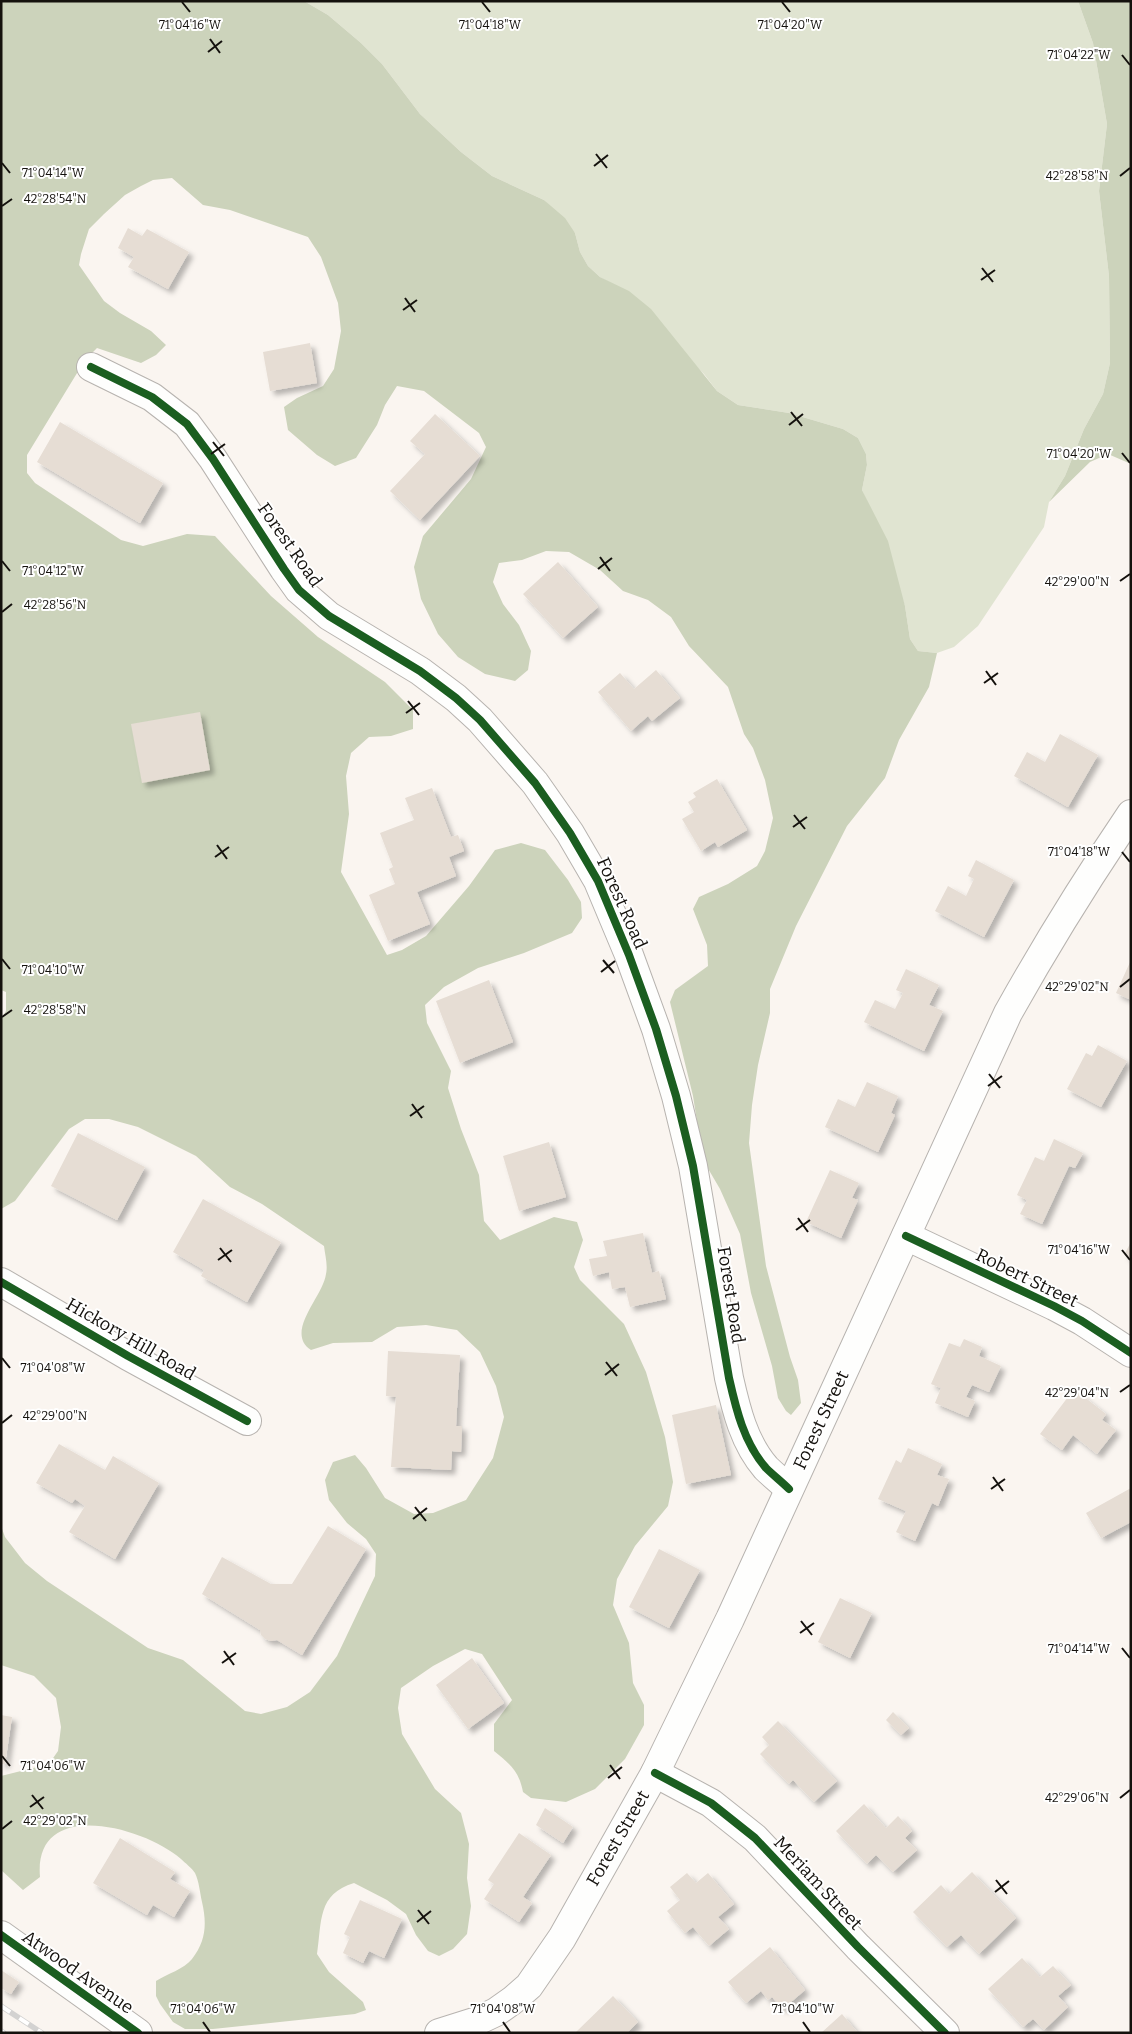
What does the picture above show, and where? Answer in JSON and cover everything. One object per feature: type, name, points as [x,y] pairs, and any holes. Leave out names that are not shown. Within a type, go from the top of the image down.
[{"type":"street","name":"Forest Road","points":[[91,367],[152,398],[187,424],[213,459],[299,590],[328,616],[404,661],[456,698],[480,720],[535,783],[570,833],[598,881],[629,955],[656,1029],[676,1096],[693,1166],[729,1378],[737,1412],[746,1435],[758,1457],[766,1468],[789,1489]]},
{"type":"street","name":"Forest Street","points":[[439,2033],[477,2021],[496,2012],[514,2000],[529,1986],[562,1938],[655,1773],[730,1620],[1008,1013],[1076,896],[1131,814]]},
{"type":"street","name":"Robert Street","points":[[906,1236],[1082,1321],[1131,1353]]},
{"type":"street","name":"Hickory Hill Road","points":[[1,1282],[128,1356],[247,1421]]},
{"type":"street","name":"Meriam Street","points":[[655,1773],[711,1803],[755,1838],[858,1947],[945,2033]]},
{"type":"street","name":"Atwood Avenue","points":[[1,1936],[138,2033]]},
{"type":"green space","points":[[1,1],[304,1],[328,15],[382,64],[420,114],[461,152],[492,176],[544,200],[565,218],[575,233],[580,252],[588,266],[600,277],[629,291],[651,309],[717,391],[738,405],[789,413],[843,429],[858,438],[866,454],[867,465],[862,490],[888,541],[905,606],[910,639],[918,651],[937,653],[929,687],[899,740],[885,778],[847,826],[796,926],[770,989],[770,1013],[758,1065],[749,1143],[766,1266],[798,1380],[801,1403],[791,1415],[786,1411],[778,1398],[772,1366],[751,1293],[740,1234],[720,1189],[703,1160],[693,1096],[670,1002],[675,990],[708,966],[707,945],[693,909],[699,897],[728,884],[757,866],[765,851],[773,818],[765,780],[753,748],[744,734],[728,687],[689,646],[671,617],[648,600],[623,591],[600,570],[569,552],[546,551],[522,560],[499,563],[493,582],[503,604],[519,625],[531,651],[528,670],[515,681],[485,674],[458,657],[438,634],[421,599],[414,567],[423,536],[471,479],[486,447],[479,433],[424,391],[397,386],[385,405],[377,425],[356,458],[335,466],[317,455],[288,430],[284,407],[297,398],[323,386],[334,369],[341,331],[338,303],[321,257],[308,237],[230,210],[203,205],[172,178],[153,180],[125,195],[89,229],[79,265],[104,301],[120,313],[151,331],[166,345],[156,355],[141,363],[97,348],[85,360],[27,455],[27,473],[35,483],[121,540],[143,546],[187,534],[215,536],[271,596],[318,637],[385,682],[413,710],[413,729],[391,736],[369,737],[351,753],[346,776],[349,814],[341,872],[387,955],[402,950],[426,936],[469,886],[495,850],[521,843],[545,850],[568,880],[581,902],[582,918],[572,933],[524,953],[478,968],[444,987],[425,1005],[427,1023],[451,1071],[448,1088],[461,1129],[479,1175],[484,1221],[500,1240],[554,1217],[577,1222],[583,1240],[574,1267],[580,1280],[624,1324],[646,1372],[665,1437],[673,1482],[668,1506],[635,1546],[617,1579],[613,1605],[629,1643],[633,1683],[644,1705],[644,1725],[625,1759],[595,1789],[566,1802],[531,1798],[523,1792],[513,1768],[494,1751],[494,1724],[512,1700],[482,1654],[465,1649],[433,1666],[401,1688],[398,1708],[402,1734],[435,1789],[461,1813],[469,1844],[467,1878],[471,1906],[467,1934],[453,1949],[439,1956],[428,1951],[416,1935],[406,1914],[387,1900],[354,1883],[333,1894],[327,1902],[321,1920],[317,1954],[329,1972],[363,2002],[366,2010],[355,2014],[213,2029],[185,2029],[173,2022],[156,1996],[156,1981],[185,1966],[197,1952],[203,1939],[205,1925],[204,1910],[194,1871],[164,1847],[143,1837],[119,1829],[94,1826],[72,1827],[54,1836],[43,1852],[40,1877],[23,1890],[1,1870],[1,1776],[49,1764],[58,1751],[61,1727],[56,1698],[34,1676],[1,1665],[1,1526],[5,1537],[25,1563],[47,1581],[148,1648],[183,1660],[245,1711],[261,1714],[287,1707],[310,1692],[337,1656],[375,1576],[376,1554],[366,1539],[347,1523],[329,1500],[325,1480],[333,1462],[355,1455],[366,1468],[385,1498],[414,1514],[433,1513],[466,1500],[493,1458],[504,1417],[496,1386],[480,1352],[457,1330],[426,1325],[397,1327],[372,1342],[333,1343],[311,1350],[304,1343],[302,1334],[303,1324],[326,1274],[327,1264],[324,1246],[262,1204],[230,1187],[196,1156],[138,1127],[109,1119],[85,1119],[69,1129],[15,1201],[1,1209],[1,1019],[6,1011],[6,992],[1,990]]},
{"type":"green space","points":[[304,1],[1078,1],[1093,43],[1107,124],[1099,191],[1109,276],[1110,363],[1103,394],[1084,429],[1065,476],[1049,502],[1044,527],[978,626],[954,647],[937,653],[918,651],[910,639],[905,606],[862,490],[867,465],[866,454],[858,438],[843,429],[789,413],[738,405],[717,391],[704,374],[609,282],[588,266],[580,252],[575,233],[544,200],[492,176],[461,152],[420,114],[382,64],[361,43],[328,15]]},
{"type":"green space","points":[[1078,1],[1131,1],[1131,464],[1108,454],[1090,462],[1049,502],[1065,476],[1084,429],[1103,394],[1110,363],[1109,276],[1099,191],[1107,124],[1093,43]]},
{"type":"building","points":[[128,228],[142,236],[147,229],[189,252],[168,289],[128,267],[134,257],[118,248]]},
{"type":"building","points":[[310,343],[317,383],[270,391],[263,352]]},
{"type":"building","points":[[435,414],[480,456],[420,520],[390,491],[425,454],[410,441]]},
{"type":"building","points":[[60,422],[163,483],[140,523],[37,462]]},
{"type":"building","points":[[558,562],[598,607],[563,638],[523,594]]},
{"type":"building","points":[[656,670],[680,698],[652,721],[648,716],[631,731],[598,692],[620,673],[634,689]]},
{"type":"building","points":[[200,712],[210,770],[142,783],[131,724]]},
{"type":"building","points":[[1060,734],[1098,755],[1068,807],[1014,776],[1027,752],[1045,762]]},
{"type":"building","points":[[717,779],[747,830],[718,847],[715,842],[701,851],[682,819],[694,812],[688,802],[696,797],[693,793]]},
{"type":"building","points":[[432,788],[451,837],[458,835],[464,851],[449,857],[456,876],[417,892],[430,924],[388,941],[369,895],[395,884],[389,869],[393,867],[380,833],[414,820],[405,798]]},
{"type":"building","points":[[976,860],[1014,880],[984,937],[935,911],[948,886],[966,896],[974,879],[968,876]]},
{"type":"building","points":[[1131,960],[1131,1000],[1116,993]]},
{"type":"building","points":[[906,969],[939,985],[929,1005],[943,1011],[924,1051],[864,1022],[875,1000],[895,1009],[903,993],[896,990]]},
{"type":"building","points":[[489,980],[513,1042],[460,1063],[436,1001]]},
{"type":"building","points":[[1098,1045],[1127,1061],[1101,1107],[1067,1089],[1086,1053],[1092,1056]]},
{"type":"building","points":[[867,1082],[898,1096],[891,1113],[895,1115],[878,1152],[825,1127],[838,1099],[855,1107]]},
{"type":"building","points":[[78,1133],[145,1167],[117,1220],[51,1186]]},
{"type":"building","points":[[1054,1139],[1083,1153],[1075,1168],[1069,1166],[1042,1224],[1020,1214],[1027,1200],[1017,1195],[1035,1157],[1044,1161]]},
{"type":"building","points":[[549,1142],[566,1197],[519,1211],[503,1156]]},
{"type":"building","points":[[830,1170],[859,1183],[852,1198],[858,1200],[841,1238],[806,1222]]},
{"type":"building","points":[[203,1199],[281,1242],[247,1302],[201,1276],[204,1270],[173,1252]]},
{"type":"building","points":[[643,1233],[652,1273],[659,1271],[666,1299],[630,1307],[625,1287],[612,1289],[609,1272],[593,1276],[589,1259],[607,1256],[603,1241]]},
{"type":"building","points":[[1131,1242],[1131,1258],[1124,1255]]},
{"type":"building","points":[[964,1339],[982,1347],[979,1356],[1001,1366],[989,1392],[972,1385],[966,1397],[975,1401],[968,1417],[935,1403],[941,1388],[931,1384],[949,1343],[960,1347]]},
{"type":"building","points":[[388,1351],[460,1355],[456,1426],[462,1426],[461,1452],[452,1451],[451,1470],[391,1467],[396,1397],[386,1396]]},
{"type":"building","points":[[1074,1389],[1106,1414],[1102,1420],[1116,1430],[1097,1454],[1073,1435],[1062,1450],[1040,1434]]},
{"type":"building","points":[[716,1405],[731,1475],[686,1484],[672,1415]]},
{"type":"building","points":[[59,1444],[105,1470],[113,1456],[159,1483],[115,1559],[69,1532],[85,1506],[75,1499],[72,1503],[36,1483]]},
{"type":"building","points":[[908,1448],[942,1464],[937,1475],[949,1479],[938,1506],[932,1503],[915,1541],[896,1532],[906,1511],[878,1499],[896,1460],[901,1463]]},
{"type":"building","points":[[1131,1488],[1131,1522],[1101,1538],[1086,1513]]},
{"type":"building","points":[[328,1526],[366,1549],[302,1655],[277,1640],[265,1639],[261,1635],[260,1630],[202,1594],[222,1557],[271,1584],[292,1584]]},
{"type":"building","points":[[659,1549],[700,1570],[669,1628],[629,1607]]},
{"type":"building","points":[[840,1598],[872,1613],[850,1658],[818,1642]]},
{"type":"building","points":[[472,1658],[504,1703],[468,1729],[436,1685]]},
{"type":"building","points":[[893,1712],[909,1728],[901,1735],[886,1720]]},
{"type":"building","points":[[1,1715],[12,1717],[5,1764],[1,1764]]},
{"type":"building","points":[[778,1721],[837,1781],[814,1802],[793,1780],[789,1784],[760,1754],[769,1745],[762,1737]]},
{"type":"building","points":[[864,1804],[886,1828],[898,1816],[912,1831],[905,1838],[917,1850],[893,1872],[876,1855],[867,1864],[836,1831]]},
{"type":"building","points":[[545,1808],[573,1827],[563,1843],[536,1825]]},
{"type":"building","points":[[519,1833],[551,1855],[523,1897],[532,1903],[519,1922],[484,1899],[494,1884],[488,1880]]},
{"type":"building","points":[[120,1838],[175,1872],[170,1879],[190,1891],[174,1917],[153,1905],[147,1915],[93,1883]]},
{"type":"building","points":[[972,1872],[1016,1918],[979,1954],[961,1935],[947,1947],[913,1912],[941,1885],[949,1894]]},
{"type":"building","points":[[687,1873],[696,1883],[708,1873],[734,1904],[718,1917],[729,1929],[709,1946],[693,1927],[685,1933],[667,1911],[680,1900],[670,1887]]},
{"type":"building","points":[[360,1900],[402,1919],[384,1958],[369,1951],[363,1963],[343,1953],[350,1937],[344,1934]]},
{"type":"building","points":[[770,1947],[805,1990],[783,2009],[772,1997],[768,2000],[761,1991],[746,2003],[728,1982]]},
{"type":"building","points":[[1022,1958],[1040,1977],[1053,1966],[1071,1985],[1058,1996],[1068,2007],[1044,2030],[1033,2019],[1023,2027],[988,1989]]},
{"type":"building","points":[[1,1970],[19,1982],[11,1994],[1,1988]]},
{"type":"building","points":[[613,1996],[638,2022],[627,2033],[575,2033]]},
{"type":"building","points":[[842,2014],[858,2033],[821,2033]]},
{"type":"railway","points":[[1,2006],[42,2033]]},
{"type":"cycle path","points":[[91,367],[152,397],[187,424],[213,459],[299,590],[329,616],[420,671],[456,698],[480,720],[535,783],[570,833],[598,881],[629,955],[656,1029],[676,1096],[693,1166],[729,1378],[746,1437],[766,1468],[789,1489]]},
{"type":"cycle path","points":[[906,1236],[1054,1306],[1082,1321],[1131,1353]]},
{"type":"cycle path","points":[[1,1282],[128,1356],[247,1421]]},
{"type":"cycle path","points":[[655,1773],[711,1803],[755,1838],[858,1947],[945,2033]]},
{"type":"cycle path","points":[[1,1935],[138,2033]]}]
